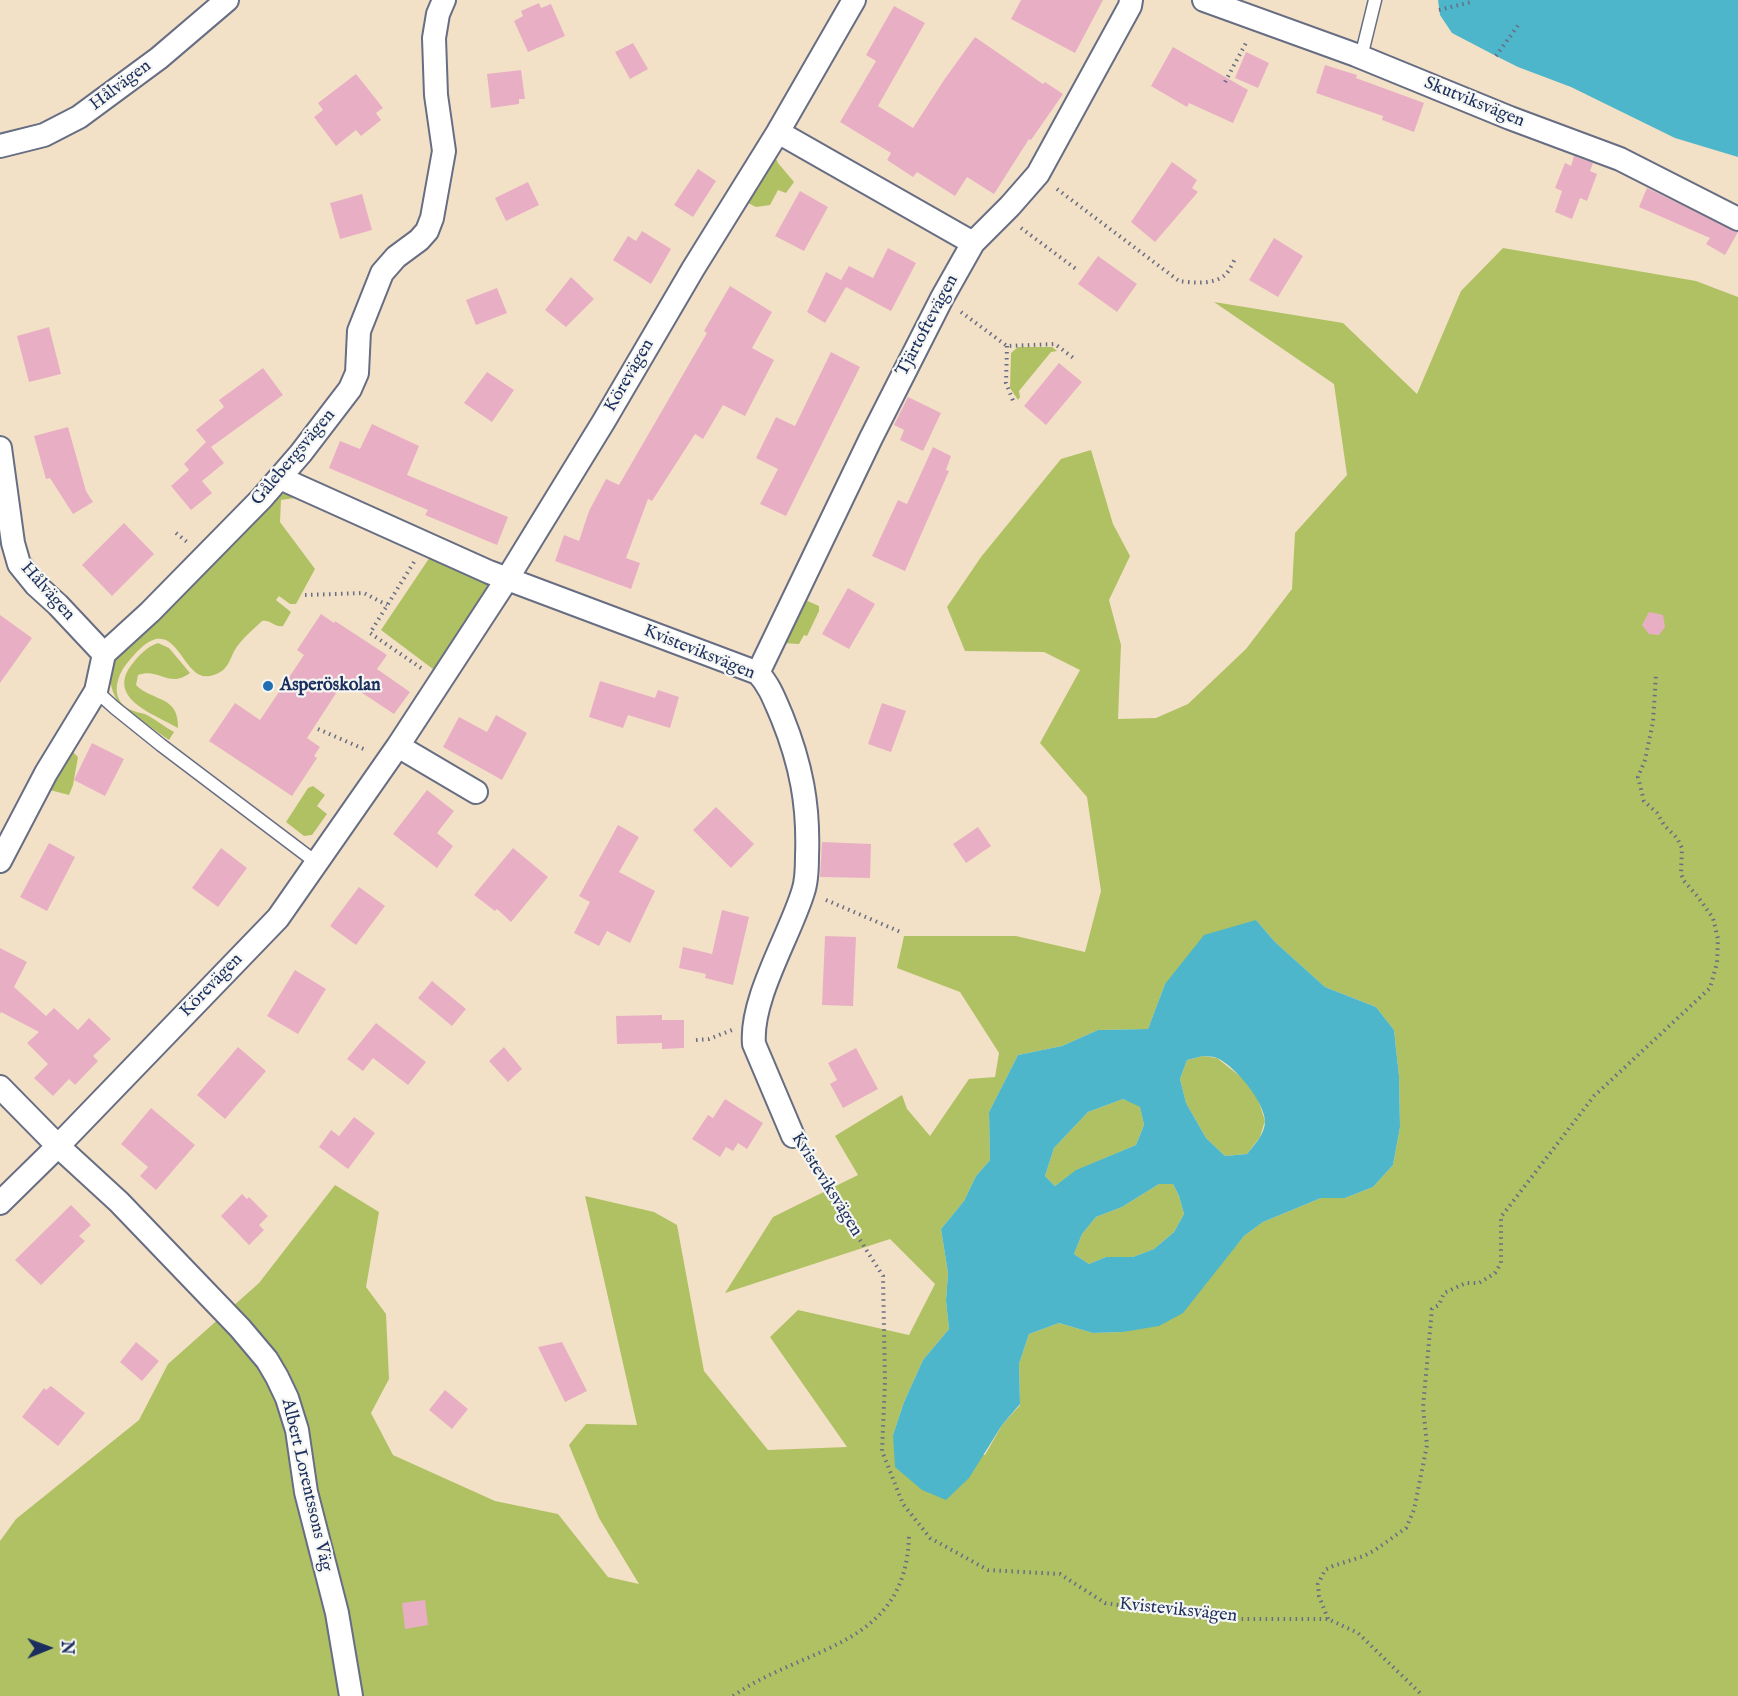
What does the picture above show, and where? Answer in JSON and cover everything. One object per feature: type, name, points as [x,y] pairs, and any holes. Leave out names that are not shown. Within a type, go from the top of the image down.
[{"type":"street","name":"Hålvägen","points":[[0,146],[44,135],[80,117],[166,52],[227,0]]},
{"type":"street","name":"Gålebergsvägen","points":[[104,654],[150,612],[280,478],[350,389],[357,373],[359,331],[382,273],[396,257],[419,240],[427,231],[432,218],[444,151],[436,95],[434,38],[438,14],[444,0]]},
{"type":"street","name":"Körevägen","points":[[0,1203],[278,918],[393,753],[507,579],[778,132],[854,0]]},
{"type":"street","name":"Tjärtoftevägen","points":[[758,673],[861,458],[942,298],[973,243],[1038,174],[1130,6],[1131,0]]},
{"type":"street","name":"Skutviksvägen","points":[[1204,0],[1361,57],[1510,118],[1620,159],[1738,219]]},
{"type":"street","points":[[778,132],[973,243]]},
{"type":"street","name":"Hålvägen","points":[[0,448],[13,543],[19,564],[36,585],[104,654]]},
{"type":"street","name":"Kvisteviksvägen","points":[[280,478],[507,579],[758,673],[767,683],[800,766],[808,826],[804,890],[775,961],[753,1030],[754,1044],[793,1136]]},
{"type":"street","points":[[0,861],[52,763],[96,691],[104,654]]},
{"type":"street","points":[[393,753],[476,792]]},
{"type":"street","points":[[0,1087],[58,1146]]},
{"type":"street","name":"Albert Lorentssons Väg","points":[[58,1146],[119,1202],[240,1328],[267,1360],[277,1377],[287,1398],[297,1430],[308,1502],[337,1613],[351,1696]]},
{"type":"lane","points":[[1361,57],[1375,0]]},
{"type":"lane","points":[[96,691],[161,745],[317,863]]},
{"type":"path","points":[[1439,10],[1471,2]]},
{"type":"path","points":[[1225,82],[1258,19]]},
{"type":"path","points":[[1496,56],[1518,24]]},
{"type":"path","points":[[1038,174],[1179,281],[1194,283],[1219,278],[1226,273],[1236,257]]},
{"type":"path","points":[[1002,214],[1076,268]]},
{"type":"path","points":[[942,298],[1007,346],[1055,345],[1076,360]]},
{"type":"path","points":[[1007,346],[1006,383],[1014,403]]},
{"type":"path","points":[[425,544],[370,633],[440,681]]},
{"type":"path","points":[[305,595],[364,593],[387,605]]},
{"type":"path","points":[[1328,1618],[1319,1596],[1318,1584],[1325,1570],[1375,1550],[1406,1528],[1414,1510],[1427,1445],[1423,1407],[1432,1309],[1439,1305],[1444,1293],[1466,1283],[1479,1283],[1494,1273],[1501,1263],[1501,1217],[1593,1096],[1710,988],[1717,963],[1718,939],[1713,918],[1684,881],[1681,874],[1682,848],[1657,813],[1644,801],[1638,777],[1645,760],[1653,722],[1656,675]]},
{"type":"path","points":[[318,729],[393,753]]},
{"type":"path","points":[[804,890],[903,933]]},
{"type":"path","points":[[696,1040],[710,1039],[755,1020]]},
{"type":"path","name":"Kvisteviksvägen","points":[[793,1136],[883,1276],[885,1382],[882,1451],[903,1504],[930,1538],[988,1570],[1060,1574],[1105,1603],[1211,1619],[1328,1618],[1358,1633],[1423,1696]]},
{"type":"path","points":[[733,1696],[770,1673],[863,1631],[881,1614],[900,1586],[907,1562],[909,1536]]},
{"type":"green space","points":[[774,154],[778,163],[794,182],[786,193],[778,190],[770,205],[756,207],[746,202]]},
{"type":"green space","points":[[1503,248],[1696,281],[1738,297],[1738,1696],[0,1696],[0,1541],[16,1519],[139,1420],[168,1364],[259,1283],[335,1185],[379,1212],[366,1287],[386,1314],[389,1379],[371,1413],[393,1455],[495,1501],[558,1514],[608,1577],[639,1584],[599,1518],[569,1445],[586,1424],[637,1425],[585,1196],[654,1212],[677,1225],[704,1371],[768,1450],[847,1447],[770,1337],[798,1310],[909,1335],[935,1284],[890,1239],[725,1293],[773,1217],[858,1175],[835,1136],[902,1095],[907,1109],[930,1136],[969,1079],[995,1077],[999,1053],[960,992],[897,968],[904,936],[1016,936],[1085,952],[1101,891],[1087,797],[1040,743],[1080,670],[1044,652],[965,651],[947,607],[981,557],[1061,459],[1091,450],[1113,524],[1130,556],[1109,600],[1121,645],[1118,719],[1156,718],[1188,704],[1246,649],[1292,589],[1295,533],[1347,475],[1334,384],[1214,302],[1343,323],[1417,394],[1461,291]],"holes":[[[1256,920],[1275,942],[1325,987],[1376,1007],[1394,1030],[1399,1076],[1400,1127],[1393,1165],[1373,1187],[1345,1198],[1321,1198],[1263,1222],[1244,1236],[1214,1272],[1123,1332],[1093,1333],[1059,1323],[1029,1334],[1019,1364],[1020,1405],[1002,1425],[985,1455],[893,1435],[904,1402],[923,1360],[949,1329],[946,1301],[948,1273],[941,1229],[964,1201],[976,1176],[990,1160],[989,1112],[1018,1055],[1062,1046],[1098,1030],[1148,1029],[1165,984]]]},
{"type":"green space","points":[[1018,347],[1052,347],[1057,351],[1051,352],[1019,391],[1018,400],[1010,388],[1011,353]]},
{"type":"green space","points":[[288,493],[301,497],[281,500],[280,522],[315,569],[296,604],[290,604],[279,596],[276,600],[291,612],[283,626],[262,621],[239,644],[229,663],[217,674],[202,676],[195,672],[171,643],[164,639],[156,639],[140,649],[120,675],[117,689],[121,702],[126,707],[147,715],[174,732],[169,740],[119,703],[110,680],[113,661],[276,496]]},
{"type":"green space","points":[[430,557],[476,571],[492,586],[437,672],[381,630]]},
{"type":"green space","points":[[803,599],[819,606],[819,611],[807,636],[804,635],[799,644],[783,643]]},
{"type":"green space","points":[[158,643],[169,648],[190,673],[183,677],[170,679],[145,673],[138,675],[136,685],[170,704],[177,717],[178,728],[146,711],[128,695],[124,686],[126,675],[133,663],[144,651]]},
{"type":"green space","points":[[71,750],[78,757],[69,795],[46,789]]},
{"type":"green space","points":[[313,786],[325,795],[317,806],[327,814],[312,835],[304,836],[286,822],[308,788]]},
{"type":"green space","points":[[1203,1056],[1217,1058],[1246,1081],[1258,1099],[1265,1121],[1260,1137],[1247,1154],[1225,1156],[1206,1138],[1186,1103],[1180,1079],[1187,1060]]},
{"type":"green space","points":[[1123,1099],[1140,1106],[1144,1125],[1136,1145],[1077,1170],[1055,1186],[1045,1176],[1054,1148],[1088,1112]]},
{"type":"green space","points":[[1159,1184],[1173,1184],[1184,1214],[1174,1232],[1154,1249],[1133,1257],[1106,1257],[1089,1264],[1074,1254],[1082,1234],[1096,1217],[1122,1207]]},
{"type":"water","points":[[1438,0],[1738,0],[1738,157],[1675,138],[1571,87],[1518,67],[1452,33],[1440,15]]},
{"type":"water","points":[[1256,920],[1275,942],[1325,987],[1376,1007],[1394,1030],[1399,1076],[1400,1127],[1393,1165],[1373,1187],[1345,1198],[1321,1198],[1263,1222],[1244,1236],[1183,1313],[1159,1326],[1123,1332],[1093,1333],[1059,1323],[1029,1334],[1019,1364],[1020,1404],[1002,1425],[969,1478],[946,1500],[922,1490],[895,1467],[893,1435],[904,1402],[923,1360],[949,1329],[946,1301],[948,1273],[941,1229],[964,1201],[976,1176],[990,1160],[989,1112],[1018,1055],[1062,1046],[1098,1030],[1148,1029],[1165,984],[1204,935]],"holes":[[[1203,1056],[1216,1057],[1232,1068],[1260,1104],[1265,1126],[1259,1139],[1247,1154],[1225,1156],[1206,1138],[1186,1103],[1180,1079],[1187,1060]],[[1123,1099],[1140,1107],[1144,1125],[1136,1145],[1076,1170],[1055,1186],[1045,1176],[1054,1148],[1088,1112]],[[1159,1184],[1173,1184],[1184,1214],[1174,1232],[1154,1249],[1133,1257],[1106,1257],[1089,1264],[1074,1254],[1082,1234],[1096,1217],[1122,1207]]]},
{"type":"building","points":[[1021,0],[1103,0],[1075,53],[1011,19]]},
{"type":"building","points":[[539,3],[541,8],[551,4],[565,36],[528,52],[514,21],[523,16],[521,11]]},
{"type":"building","points":[[894,6],[925,23],[878,106],[913,128],[975,37],[1043,84],[1045,82],[1063,94],[1031,140],[1029,139],[994,194],[967,177],[955,196],[917,172],[913,177],[887,160],[891,153],[840,122],[876,61],[866,55]]},
{"type":"building","points":[[633,43],[648,69],[630,79],[615,52]]},
{"type":"building","points":[[1173,47],[1248,90],[1233,123],[1189,103],[1187,107],[1151,86]]},
{"type":"building","points":[[1246,52],[1269,63],[1258,88],[1235,78]]},
{"type":"building","points":[[1325,65],[1357,75],[1356,78],[1424,103],[1414,132],[1382,120],[1383,116],[1316,93]]},
{"type":"building","points":[[521,70],[525,99],[519,99],[519,104],[491,108],[487,74]]},
{"type":"building","points":[[356,74],[383,108],[376,113],[381,120],[361,136],[356,130],[336,146],[314,117],[323,110],[318,103]]},
{"type":"building","points":[[1574,156],[1593,163],[1590,171],[1597,174],[1587,201],[1580,198],[1572,219],[1555,212],[1562,191],[1555,188],[1565,163],[1571,166]]},
{"type":"building","points":[[1172,162],[1197,180],[1192,188],[1198,192],[1155,242],[1131,222]]},
{"type":"building","points":[[698,169],[716,181],[693,217],[674,205]]},
{"type":"building","points":[[528,182],[539,205],[506,221],[495,198]]},
{"type":"building","points":[[1647,188],[1738,232],[1725,255],[1706,244],[1710,238],[1639,207]]},
{"type":"building","points":[[800,191],[828,207],[804,251],[775,236]]},
{"type":"building","points":[[362,194],[372,230],[340,239],[330,203]]},
{"type":"building","points":[[642,231],[671,249],[651,284],[613,260],[628,236],[636,241]]},
{"type":"building","points":[[1274,238],[1303,256],[1278,297],[1249,280]]},
{"type":"building","points":[[888,248],[916,263],[891,311],[846,287],[825,323],[807,312],[826,272],[841,280],[849,266],[873,278]]},
{"type":"building","points":[[1098,256],[1137,284],[1117,312],[1078,284]]},
{"type":"building","points":[[571,277],[594,299],[566,327],[545,310]]},
{"type":"building","points":[[730,286],[772,312],[752,348],[774,360],[745,416],[723,405],[703,439],[695,434],[652,501],[648,499],[626,558],[640,563],[631,589],[555,561],[564,535],[579,541],[589,511],[606,479],[619,485],[707,333],[704,331]]},
{"type":"building","points":[[497,288],[507,313],[476,325],[466,300]]},
{"type":"building","points":[[49,327],[61,374],[29,382],[17,336]]},
{"type":"building","points":[[831,352],[860,367],[786,516],[760,504],[778,469],[756,458],[776,417],[795,426]]},
{"type":"building","points":[[1059,363],[1082,382],[1046,425],[1024,406]]},
{"type":"building","points":[[263,368],[283,395],[211,447],[224,463],[202,481],[212,493],[191,510],[171,486],[189,470],[184,464],[206,442],[196,430],[224,407],[219,400]]},
{"type":"building","points":[[487,372],[514,390],[492,422],[464,403]]},
{"type":"building","points":[[908,397],[941,413],[923,451],[900,440],[904,430],[894,425]]},
{"type":"building","points":[[372,424],[419,446],[407,475],[508,517],[497,545],[425,515],[428,510],[329,468],[340,441],[360,449]]},
{"type":"building","points":[[68,427],[86,491],[93,502],[73,514],[50,478],[46,479],[34,436]]},
{"type":"building","points":[[933,447],[951,456],[946,470],[949,471],[905,571],[872,556],[898,500],[907,504]]},
{"type":"building","points":[[124,523],[154,554],[112,596],[82,565]]},
{"type":"building","points":[[848,588],[875,604],[849,649],[822,634]]},
{"type":"building","points":[[1649,612],[1663,615],[1665,627],[1659,635],[1649,634],[1642,625]]},
{"type":"building","points":[[321,614],[387,655],[377,669],[410,692],[394,714],[344,681],[307,738],[320,747],[314,756],[317,758],[292,796],[209,741],[235,703],[260,720],[304,655],[297,650]]},
{"type":"building","points":[[0,615],[32,638],[0,683]]},
{"type":"building","points":[[600,681],[655,698],[658,690],[679,697],[670,728],[628,715],[623,728],[589,717]]},
{"type":"building","points":[[882,703],[906,711],[891,752],[868,744]]},
{"type":"building","points":[[496,715],[527,733],[502,780],[443,747],[459,717],[487,732]]},
{"type":"building","points":[[92,743],[124,759],[105,796],[74,780]]},
{"type":"building","points":[[427,790],[454,811],[437,833],[453,846],[437,868],[393,834]]},
{"type":"building","points":[[716,807],[754,844],[731,868],[693,830]]},
{"type":"building","points":[[618,825],[639,837],[619,872],[655,891],[630,943],[607,931],[599,946],[574,933],[590,902],[579,896]]},
{"type":"building","points":[[978,827],[991,846],[966,863],[953,844]]},
{"type":"building","points":[[822,842],[871,844],[870,878],[820,877]]},
{"type":"building","points":[[49,843],[75,857],[47,911],[20,897]]},
{"type":"building","points":[[221,848],[247,868],[218,907],[192,888]]},
{"type":"building","points":[[513,848],[548,877],[511,922],[497,909],[495,911],[474,895]]},
{"type":"building","points":[[359,887],[385,906],[356,945],[330,926]]},
{"type":"building","points":[[722,910],[749,917],[733,985],[705,978],[706,974],[679,968],[683,947],[712,954]]},
{"type":"building","points":[[825,936],[856,937],[853,1006],[822,1005]]},
{"type":"building","points":[[0,948],[27,962],[14,987],[46,1016],[54,1008],[78,1030],[89,1018],[111,1039],[93,1056],[98,1061],[75,1085],[69,1079],[53,1096],[34,1078],[48,1064],[27,1043],[39,1032],[1,1012],[0,1014]]},
{"type":"building","points":[[295,970],[326,989],[298,1034],[267,1016]]},
{"type":"building","points":[[432,981],[466,1009],[452,1026],[418,998]]},
{"type":"building","points":[[662,1015],[662,1020],[684,1020],[684,1048],[662,1049],[662,1043],[617,1044],[616,1016]]},
{"type":"building","points":[[376,1023],[426,1062],[408,1085],[373,1058],[363,1071],[347,1059]]},
{"type":"building","points":[[238,1047],[266,1071],[225,1119],[197,1095]]},
{"type":"building","points":[[504,1047],[522,1069],[508,1082],[489,1061]]},
{"type":"building","points":[[856,1048],[878,1089],[843,1108],[830,1084],[837,1080],[828,1063]]},
{"type":"building","points":[[725,1099],[763,1123],[747,1149],[738,1143],[733,1151],[726,1147],[720,1157],[692,1139],[708,1115],[713,1118]]},
{"type":"building","points":[[151,1108],[195,1145],[156,1190],[140,1176],[148,1167],[121,1144]]},
{"type":"building","points":[[354,1117],[375,1133],[348,1169],[319,1147],[331,1130],[339,1136]]},
{"type":"building","points":[[242,1194],[247,1199],[249,1197],[268,1216],[259,1225],[264,1230],[249,1245],[221,1216]]},
{"type":"building","points":[[71,1205],[91,1225],[79,1236],[85,1241],[41,1285],[15,1260]]},
{"type":"building","points":[[136,1342],[159,1361],[142,1381],[120,1362]]},
{"type":"building","points":[[562,1342],[587,1391],[565,1402],[538,1347]]},
{"type":"building","points":[[51,1386],[85,1413],[58,1446],[22,1417],[44,1388],[46,1390]]},
{"type":"building","points":[[445,1390],[468,1409],[452,1429],[429,1410]]},
{"type":"building","points":[[425,1600],[428,1625],[405,1629],[402,1603]]},
{"type":"place","name":"Asperöskolan","points":[[268,686]]}]
